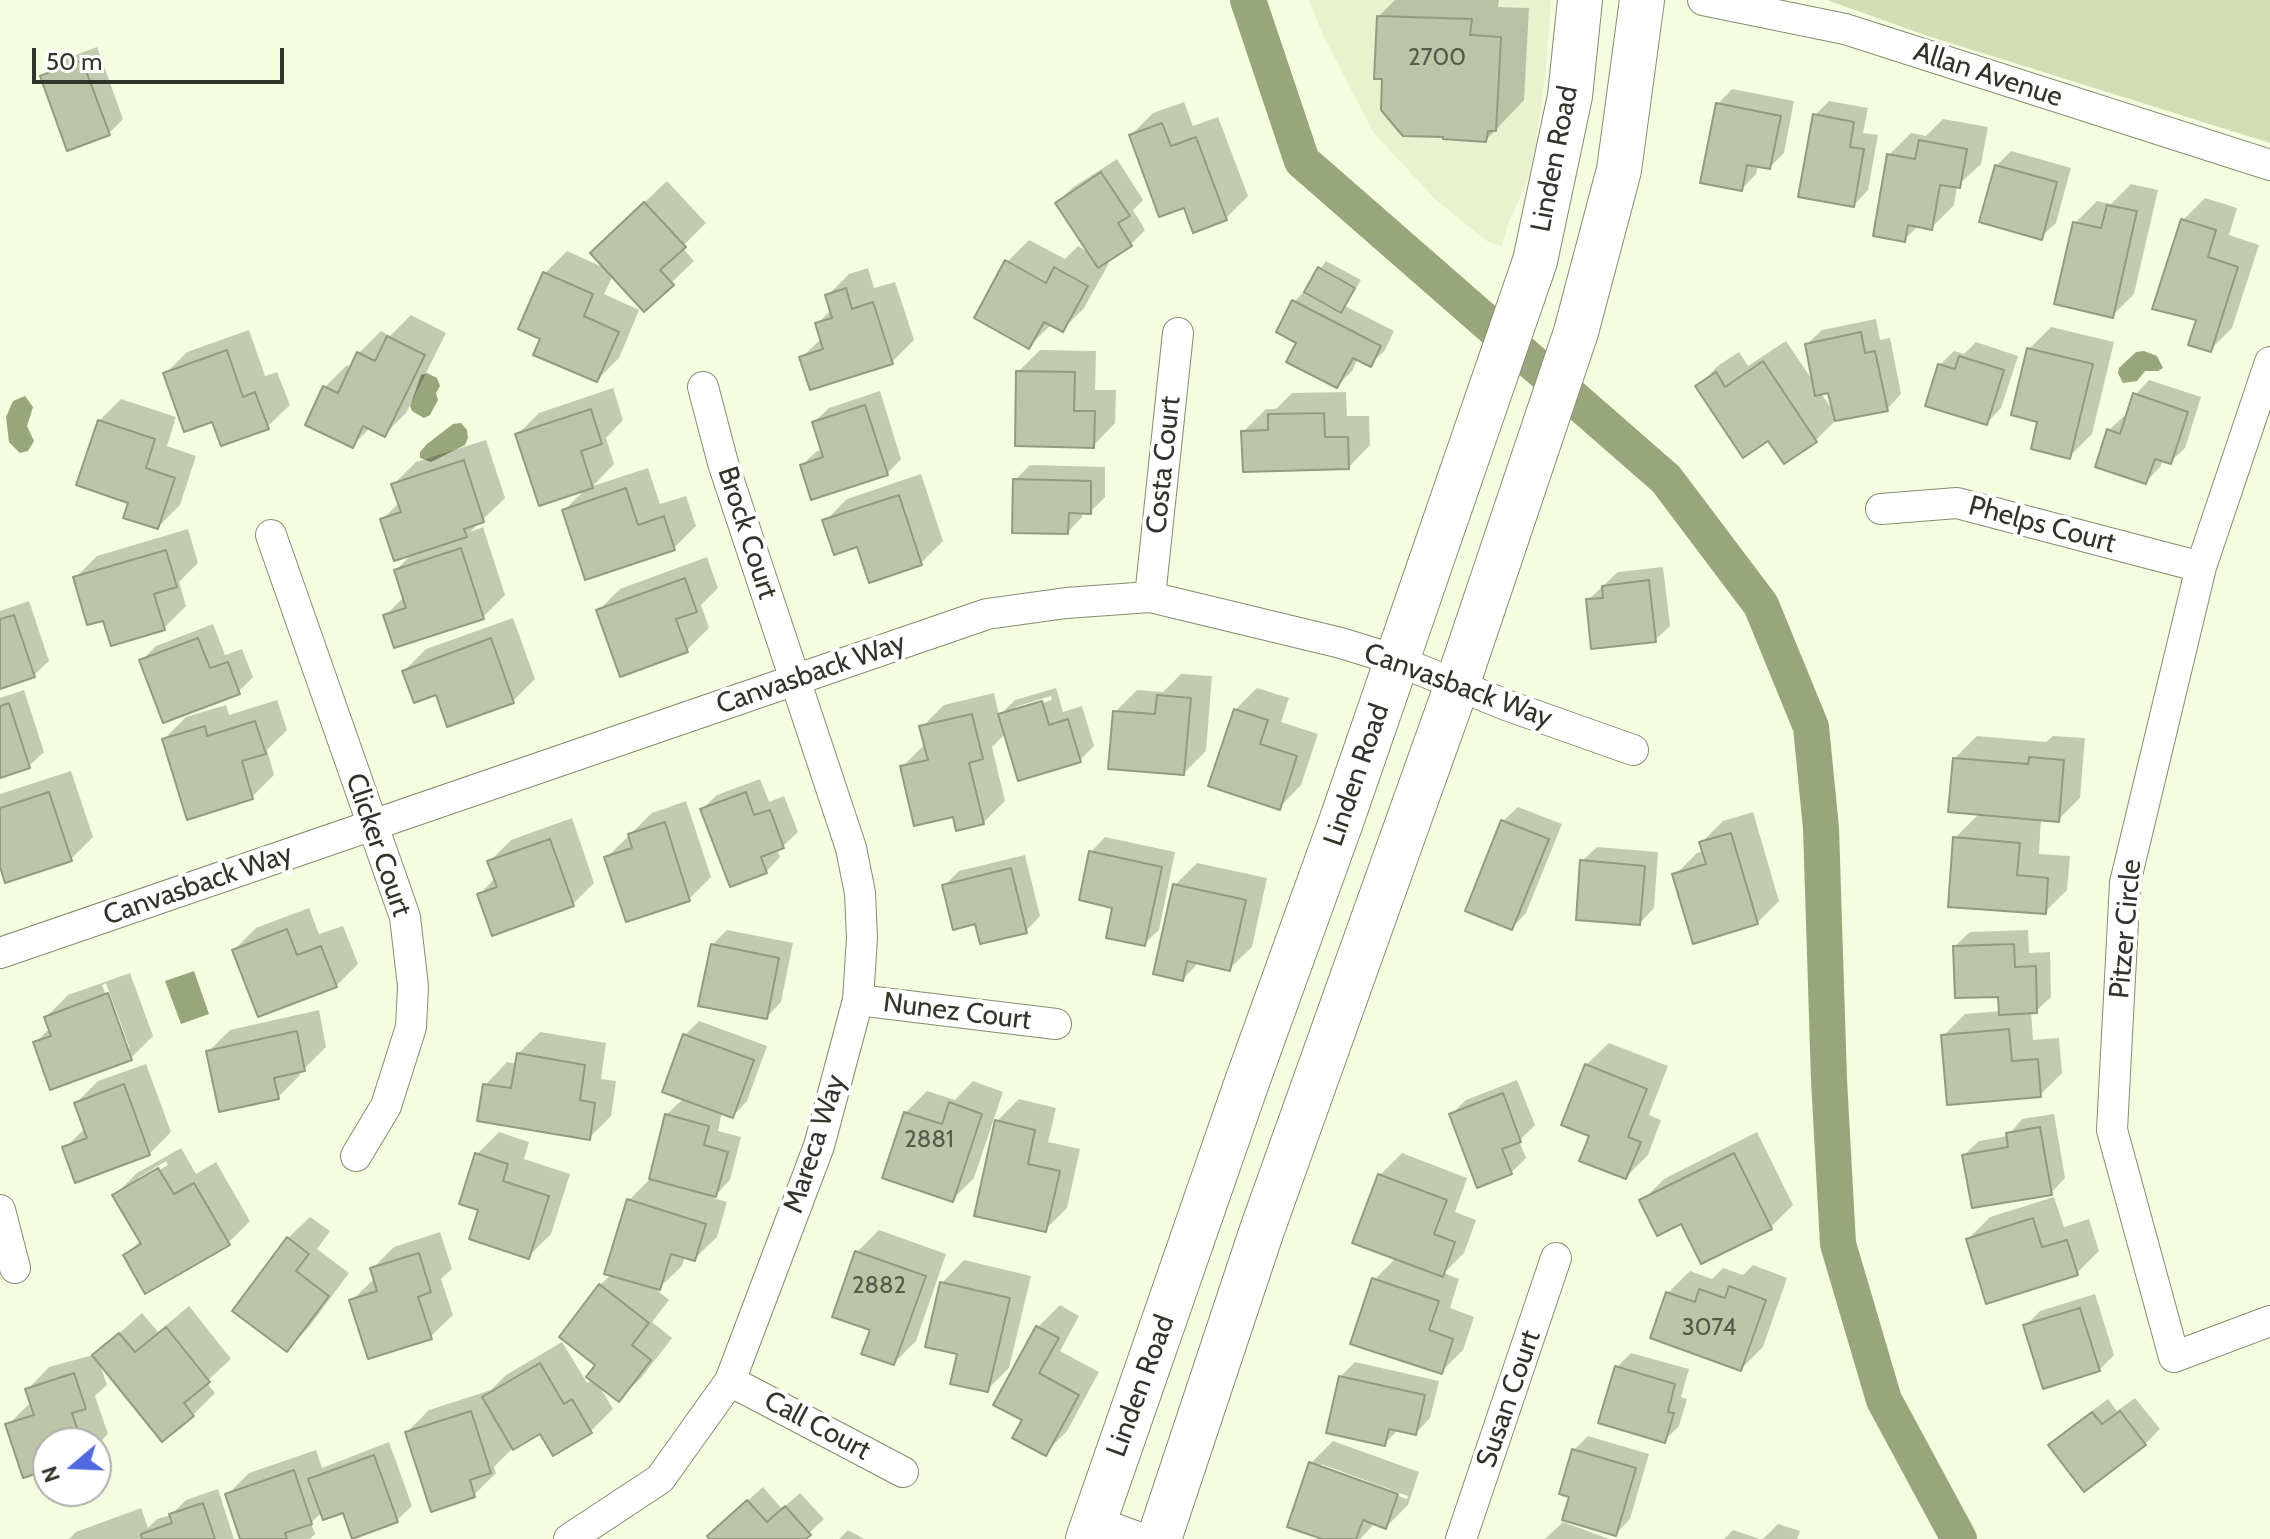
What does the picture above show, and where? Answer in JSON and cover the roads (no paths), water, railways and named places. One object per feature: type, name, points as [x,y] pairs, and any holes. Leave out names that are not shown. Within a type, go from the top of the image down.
[{"type":"street","name":"Linden Road","points":[[1091,1530],[1524,293],[1551,191],[1570,96],[1580,0]]},
{"type":"street","points":[[1159,1539],[1262,1230],[1457,685],[1576,332],[1619,170],[1642,0]]},
{"type":"street","name":"Allan Avenue","points":[[1703,0],[1845,29],[2270,165]]},
{"type":"street","name":"Costa Court","points":[[1150,597],[1178,333]]},
{"type":"street","name":"Pitzer Circle","points":[[2270,362],[2201,567],[2125,883],[2112,1130],[2174,1357],[2270,1321]]},
{"type":"street","name":"Brock Court","points":[[703,387],[723,463],[796,679]]},
{"type":"street","name":"Phelps Court","points":[[1881,509],[1957,503],[2201,567]]},
{"type":"street","name":"Clicker Court","points":[[271,535],[405,917],[413,986],[411,1027],[386,1106],[356,1156]]},
{"type":"street","name":"Canvasback Way","points":[[0,953],[987,614],[1066,603],[1150,597],[1341,643],[1396,660],[1633,750]]},
{"type":"street","name":"Mareca Way","points":[[569,1539],[660,1479],[730,1381],[819,1146],[858,1000],[862,938],[860,893],[851,848],[796,679]]},
{"type":"street","name":"Nunez Court","points":[[858,1000],[1056,1024]]},
{"type":"street","points":[[0,1210],[15,1268]]},
{"type":"street","name":"Susan Court","points":[[1461,1539],[1556,1258]]},
{"type":"street","name":"Call Court","points":[[730,1381],[903,1472]]},
{"type":"street","points":[[1091,1530],[1143,1539]]},
{"type":"waterway","points":[[1248,0],[1302,161],[1666,479],[1761,605],[1811,727],[1821,828],[1838,1244],[1884,1400],[1959,1539]]}]
